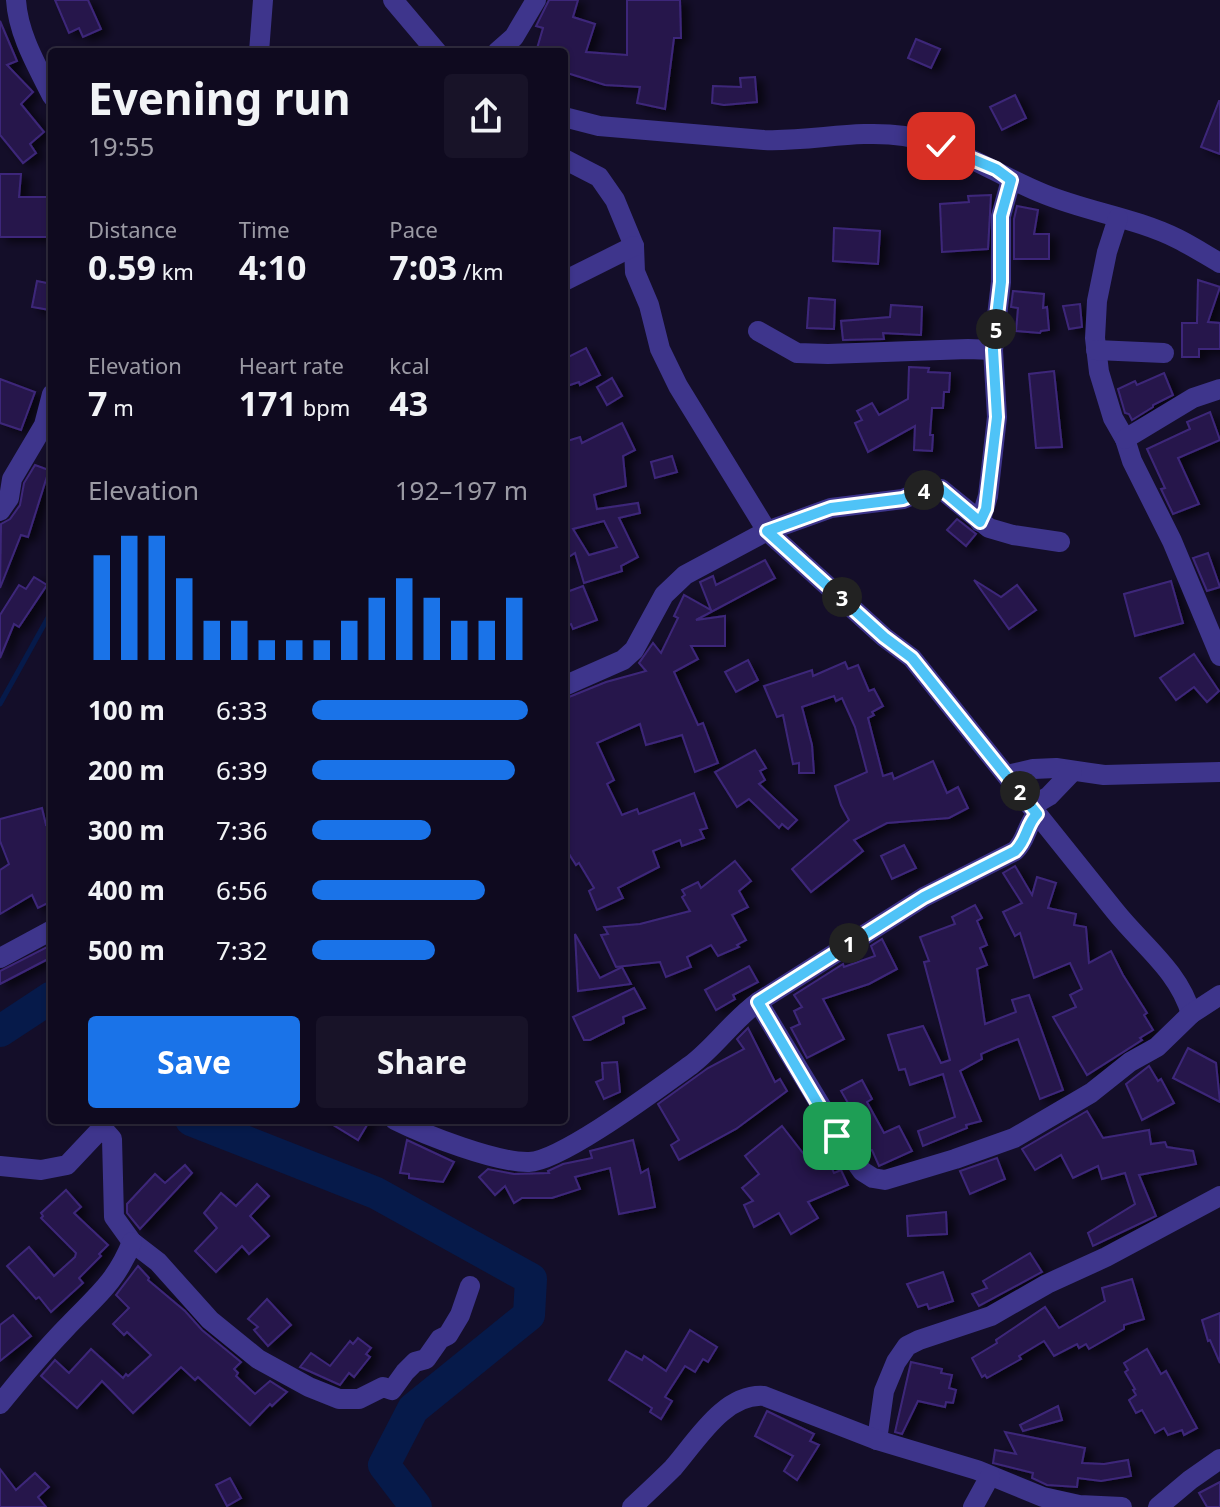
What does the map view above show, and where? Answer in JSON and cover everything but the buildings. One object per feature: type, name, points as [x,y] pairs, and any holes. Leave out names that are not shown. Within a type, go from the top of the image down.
[{"type":"street","points":[[16,0],[29,49],[48,88]]},
{"type":"street","points":[[259,48],[263,0]]},
{"type":"street","points":[[393,0],[434,48]]},
{"type":"street","points":[[502,48],[514,37],[536,0]]},
{"type":"street","points":[[568,118],[599,126],[764,140],[786,141],[850,133],[904,136],[941,146],[1049,196],[1177,238],[1220,263]]},
{"type":"street","points":[[568,161],[599,177],[615,200],[634,246],[635,272],[649,305],[660,349],[678,386],[767,531],[884,637],[912,658],[1123,921],[1163,963],[1181,989],[1191,1014]]},
{"type":"street","points":[[980,522],[988,496],[997,417],[993,350],[1001,282],[1001,216],[1011,180]]},
{"type":"street","points":[[1118,218],[1097,301],[1096,350],[1104,393],[1132,461],[1172,541],[1220,656]]},
{"type":"street","points":[[568,279],[634,246]]},
{"type":"street","points":[[758,331],[797,353],[993,350]]},
{"type":"street","points":[[1096,350],[1164,353]]},
{"type":"street","points":[[1125,439],[1193,398],[1220,389]]},
{"type":"street","points":[[0,511],[9,498],[12,479],[44,425],[48,410]]},
{"type":"street","points":[[568,684],[623,660],[634,650],[664,595],[685,575],[767,531],[831,508],[903,499],[927,489],[941,489],[980,522],[1000,532],[1060,542]]},
{"type":"street","points":[[1007,775],[1056,768],[1104,775],[1220,772]]},
{"type":"street","points":[[405,1124],[451,1143],[511,1161],[532,1162],[548,1158],[587,1136],[706,1054],[743,1012],[758,1002],[924,897],[1015,851],[1023,844],[1035,810],[1072,772]]},
{"type":"street","points":[[0,958],[48,935]]},
{"type":"street","points":[[758,1002],[852,1157],[862,1171],[873,1178],[885,1180],[1014,1138],[1044,1122],[1091,1093],[1130,1062],[1157,1047],[1191,1014],[1220,995]]},
{"type":"street","points":[[0,1166],[41,1170],[67,1165],[100,1130],[104,1130],[112,1139],[114,1217],[132,1242],[158,1262],[210,1320],[236,1343],[283,1375],[339,1399],[359,1399],[383,1387],[392,1390],[415,1362],[426,1359],[440,1339],[448,1335],[460,1315],[470,1286]]},
{"type":"street","points":[[877,1440],[880,1408],[890,1375],[907,1346],[991,1316],[1220,1196]]},
{"type":"street","points":[[0,1404],[61,1333],[111,1282],[122,1267],[132,1242]]},
{"type":"street","points":[[632,1507],[672,1469],[726,1409],[752,1395],[764,1396],[877,1440],[1062,1502],[1122,1507]]},
{"type":"street","points":[[1158,1507],[1220,1459]]},
{"type":"street","points":[[973,1507],[990,1476]]},
{"type":"waterway","points":[[0,704],[48,618]]},
{"type":"waterway","points":[[0,1031],[48,1000]]},
{"type":"waterway","points":[[201,1124],[376,1193],[531,1279],[529,1315],[413,1409],[384,1465],[416,1507]]},
{"type":"route","points":[[837,1136],[758,1002],[924,897],[1015,851],[1023,844],[1029,822],[1037,814],[912,658],[884,637],[767,531],[831,508],[903,499],[927,489],[941,489],[980,522],[986,509],[997,417],[993,350],[1001,282],[1001,216],[1011,180],[996,169],[941,146]]}]
